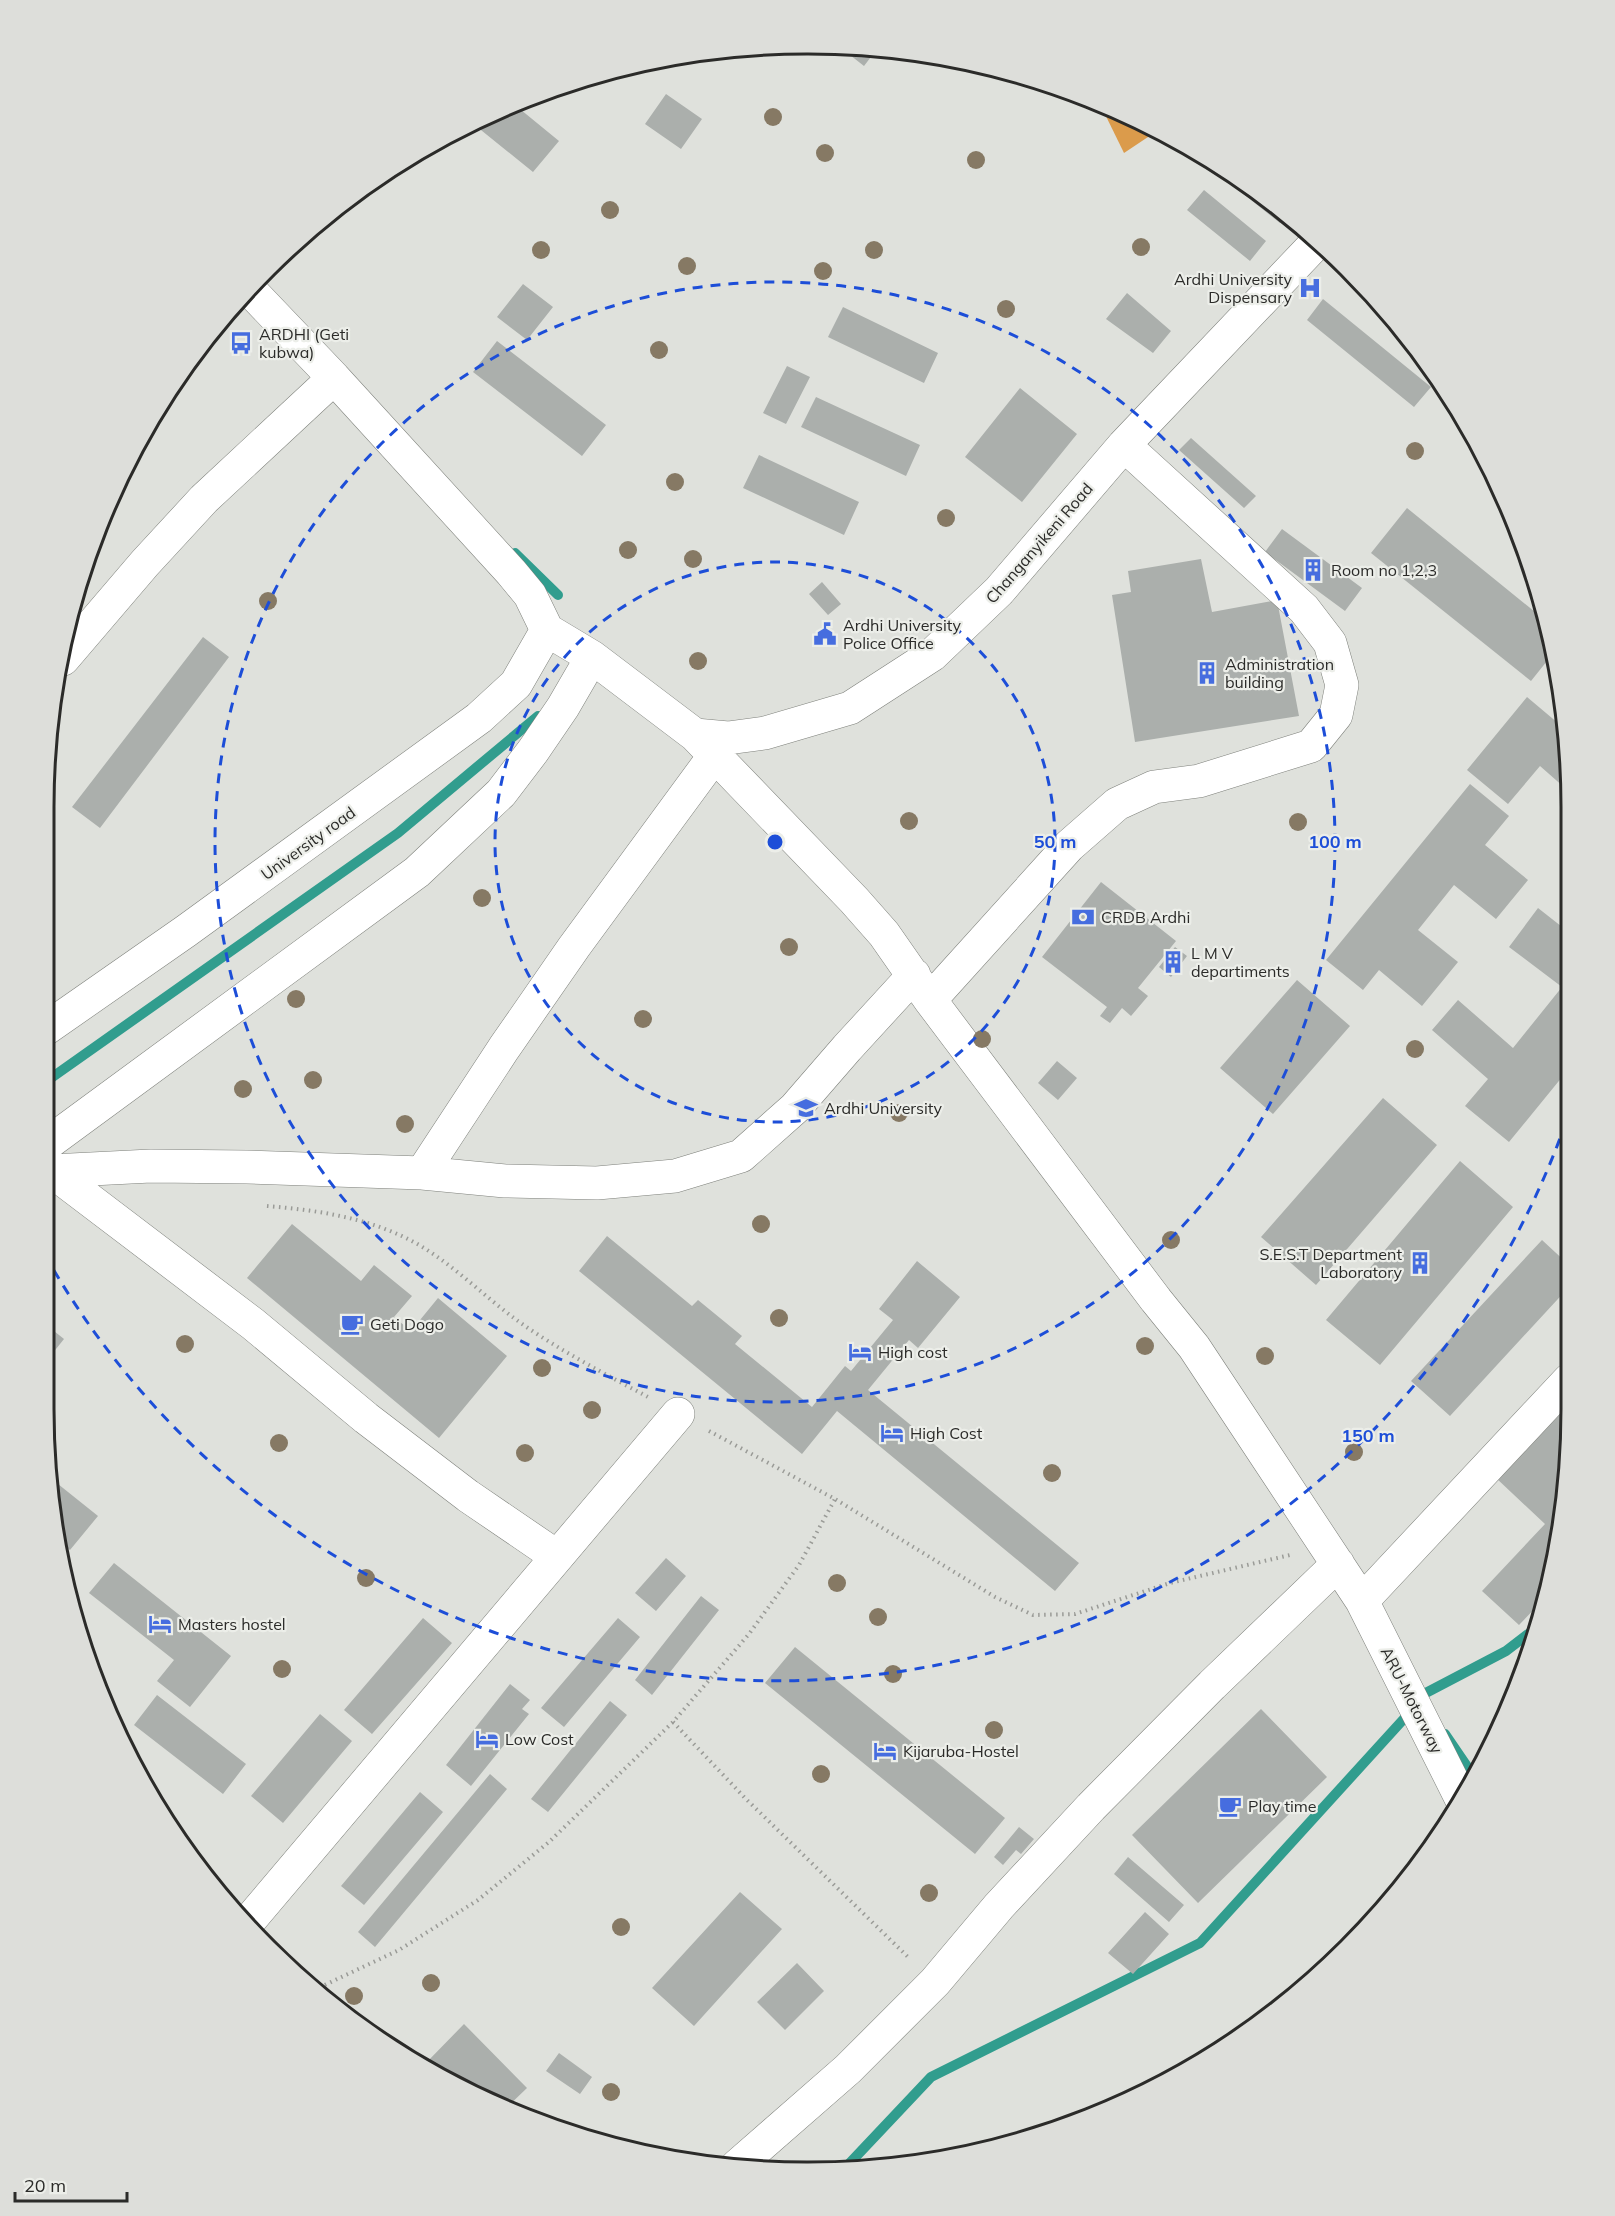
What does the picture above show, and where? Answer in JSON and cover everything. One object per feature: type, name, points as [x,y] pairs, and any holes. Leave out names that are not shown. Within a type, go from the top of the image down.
[{"type":"street","name":"Changanyikeni Road","points":[[705,745],[728,738],[765,733],[850,708],[932,655],[999,591],[1124,445],[1311,248]]},
{"type":"street","points":[[255,296],[334,378],[511,572],[530,596],[547,630]]},
{"type":"street","points":[[70,652],[204,499],[334,378]]},
{"type":"street","points":[[54,1161],[422,1173],[505,1181],[597,1183],[675,1176],[741,1156],[795,1108],[847,1047],[922,988],[1069,846],[1117,804],[1154,788],[1198,781],[1311,746],[1336,716],[1342,685],[1330,643],[1304,609],[1124,445]]},
{"type":"street","name":"ARU-Motorway","points":[[547,630],[592,657],[705,745],[884,934],[1156,1300],[1194,1347],[1362,1601],[1457,1790]]},
{"type":"street","name":"University road","points":[[54,1023],[186,931],[479,718],[516,684],[547,630]]},
{"type":"street","points":[[54,1155],[417,872],[501,793],[563,707],[592,657]]},
{"type":"street","points":[[422,1173],[574,947],[705,745]]},
{"type":"street","points":[[54,1167],[253,1324],[385,1432],[468,1496],[556,1556]]},
{"type":"street","points":[[1362,1601],[1561,1389]]},
{"type":"street","points":[[252,1917],[678,1414]]},
{"type":"street","points":[[745,2159],[848,2069],[935,1982],[999,1906],[1099,1798],[1212,1684],[1338,1564]]},
{"type":"path","points":[[324,1985],[399,1950],[478,1900],[549,1842],[673,1722],[749,1634],[799,1565],[835,1499]]},
{"type":"path","points":[[673,1722],[754,1807],[935,1982]]},
{"type":"shaded area","points":[[1106,116],[1149,136],[1124,153]]},
{"type":"building","points":[[851,56],[871,57],[864,66]]},
{"type":"building","points":[[666,94],[702,119],[681,149],[645,124]]},
{"type":"building","points":[[521,110],[559,141],[533,172],[480,129]]},
{"type":"building","points":[[1204,190],[1266,241],[1250,261],[1187,210]]},
{"type":"building","points":[[1240,191],[1266,210],[1280,223]]},
{"type":"building","points":[[523,284],[553,307],[527,340],[497,317]]},
{"type":"building","points":[[1127,293],[1171,331],[1153,353],[1106,319]]},
{"type":"building","points":[[1323,299],[1431,387],[1414,407],[1307,320]]},
{"type":"building","points":[[843,307],[938,353],[924,383],[828,337]]},
{"type":"building","points":[[497,341],[606,425],[582,456],[473,372]]},
{"type":"building","points":[[787,366],[810,377],[786,424],[763,413]]},
{"type":"building","points":[[1020,388],[1077,434],[1022,502],[965,457]]},
{"type":"building","points":[[816,397],[920,445],[906,476],[801,427]]},
{"type":"building","points":[[1191,438],[1256,496],[1244,508],[1179,450]]},
{"type":"building","points":[[759,455],[859,502],[844,535],[743,488]]},
{"type":"building","points":[[1407,508],[1535,612],[1547,661],[1531,681],[1371,553]]},
{"type":"building","name":"Room no 1,2,3","points":[[1282,529],[1362,588],[1345,611],[1265,552]]},
{"type":"building","name":"Administration building","points":[[1201,559],[1212,612],[1277,600],[1299,716],[1135,742],[1112,595],[1131,592],[1128,571]]},
{"type":"building","points":[[822,582],[841,604],[828,615],[809,594]]},
{"type":"building","points":[[203,637],[229,657],[100,828],[72,807]]},
{"type":"building","points":[[1527,697],[1556,721],[1560,784],[1540,766],[1508,804],[1467,770]]},
{"type":"building","points":[[1470,784],[1509,816],[1485,845],[1528,880],[1496,919],[1454,885],[1418,930],[1458,962],[1422,1006],[1379,970],[1363,990],[1326,960]]},
{"type":"building","points":[[1101,882],[1176,941],[1138,988],[1148,996],[1131,1016],[1122,1008],[1110,1023],[1100,1016],[1107,1007],[1042,957]]},
{"type":"building","points":[[1538,908],[1561,926],[1561,986],[1509,947]]},
{"type":"building","name":"L M V departiments","points":[[1175,947],[1187,956],[1171,977],[1159,967]]},
{"type":"building","points":[[1297,980],[1350,1026],[1273,1114],[1220,1068]]},
{"type":"building","points":[[1561,988],[1561,1078],[1509,1142],[1465,1106],[1488,1079],[1432,1030],[1458,1000],[1513,1048]]},
{"type":"building","points":[[1057,1061],[1077,1078],[1058,1100],[1038,1083]]},
{"type":"building","name":"S.E.S.T Department Laboratory","points":[[1383,1098],[1437,1145],[1316,1285],[1261,1237]]},
{"type":"building","name":"S.E.S.T Department Laboratory","points":[[1460,1161],[1513,1207],[1380,1365],[1326,1320]]},
{"type":"building","name":"Geti Dogo","points":[[292,1224],[361,1281],[374,1265],[412,1296],[394,1317],[411,1331],[438,1298],[507,1356],[439,1438],[247,1278]]},
{"type":"building","name":"High Cost","points":[[607,1236],[692,1306],[698,1300],[742,1336],[735,1344],[812,1407],[845,1366],[851,1371],[893,1320],[879,1309],[917,1261],[960,1297],[918,1348],[909,1340],[868,1390],[1079,1563],[1055,1591],[837,1411],[802,1454],[579,1271]]},
{"type":"building","points":[[1542,1240],[1561,1258],[1561,1296],[1450,1416],[1411,1381]]},
{"type":"building","points":[[54,1331],[64,1339],[54,1352]]},
{"type":"building","points":[[1561,1407],[1555,1507],[1547,1556],[1533,1610],[1519,1625],[1482,1591],[1545,1524],[1495,1477]]},
{"type":"building","points":[[58,1484],[98,1516],[70,1550],[67,1547]]},
{"type":"building","points":[[666,1558],[686,1576],[656,1611],[635,1593]]},
{"type":"building","name":"Masters hostel","points":[[114,1563],[231,1656],[190,1707],[157,1681],[174,1660],[89,1593]]},
{"type":"building","points":[[701,1596],[719,1610],[652,1695],[635,1680]]},
{"type":"building","points":[[423,1618],[452,1643],[372,1734],[344,1710]]},
{"type":"building","points":[[618,1618],[640,1637],[564,1727],[541,1708]]},
{"type":"building","name":"Kijaruba-Hostel","points":[[795,1647],[1005,1818],[975,1854],[765,1683]]},
{"type":"building","name":"Low Cost","points":[[510,1684],[530,1700],[522,1709],[529,1714],[471,1786],[446,1765]]},
{"type":"building","points":[[157,1695],[246,1764],[223,1794],[134,1725]]},
{"type":"building","points":[[610,1701],[627,1715],[548,1812],[531,1799]]},
{"type":"building","name":"Play time","points":[[1261,1709],[1327,1777],[1198,1903],[1132,1835]]},
{"type":"building","points":[[320,1714],[352,1741],[283,1823],[251,1796]]},
{"type":"building","points":[[490,1774],[507,1789],[375,1947],[358,1932]]},
{"type":"building","points":[[420,1792],[443,1812],[364,1905],[341,1886]]},
{"type":"building","points":[[1019,1827],[1034,1839],[1021,1854],[1016,1850],[1003,1865],[994,1857]]},
{"type":"building","points":[[1128,1857],[1184,1905],[1169,1922],[1114,1874]]},
{"type":"building","points":[[740,1892],[782,1929],[694,2026],[652,1988]]},
{"type":"building","points":[[1145,1912],[1169,1934],[1133,1974],[1108,1953]]},
{"type":"building","points":[[797,1963],[824,1991],[785,2030],[757,2002]]},
{"type":"building","points":[[464,2024],[527,2088],[512,2102],[429,2060]]},
{"type":"building","points":[[559,2053],[592,2077],[580,2094],[546,2071]]},
{"type":"waterway","points":[[515,553],[558,595]]},
{"type":"waterway","points":[[54,1076],[398,833],[538,716]]},
{"type":"waterway","points":[[1423,1701],[1420,1696],[1506,1651],[1525,1636]]},
{"type":"waterway","points":[[852,2160],[931,2077],[1200,1943],[1411,1711]]},
{"type":"waterway","points":[[1445,1734],[1469,1769]]},
{"type":"place","name":"Ardhi University Dispensary","points":[[1310,288]]},
{"type":"place","name":"ARDHI (Geti kubwa)","points":[[241,343]]},
{"type":"place","name":"Room no 1,2,3","points":[[1313,570]]},
{"type":"place","name":"Ardhi University Police Office","points":[[825,634]]},
{"type":"place","name":"Administration building","points":[[1207,673]]},
{"type":"place","name":"CRDB Ardhi","points":[[1083,917]]},
{"type":"place","name":"L M V departiments","points":[[1173,962]]},
{"type":"place","name":"Ardhi University","points":[[806,1108]]},
{"type":"place","name":"S.E.S.T Department Laboratory","points":[[1420,1263]]},
{"type":"place","name":"Geti Dogo","points":[[352,1324]]},
{"type":"place","name":"High cost","points":[[860,1352]]},
{"type":"place","name":"High Cost","points":[[892,1433]]},
{"type":"place","name":"Masters hostel","points":[[160,1624]]},
{"type":"place","name":"Low Cost","points":[[487,1739]]},
{"type":"place","name":"Kijaruba-Hostel","points":[[885,1751]]},
{"type":"place","name":"Play time","points":[[1230,1806]]}]
